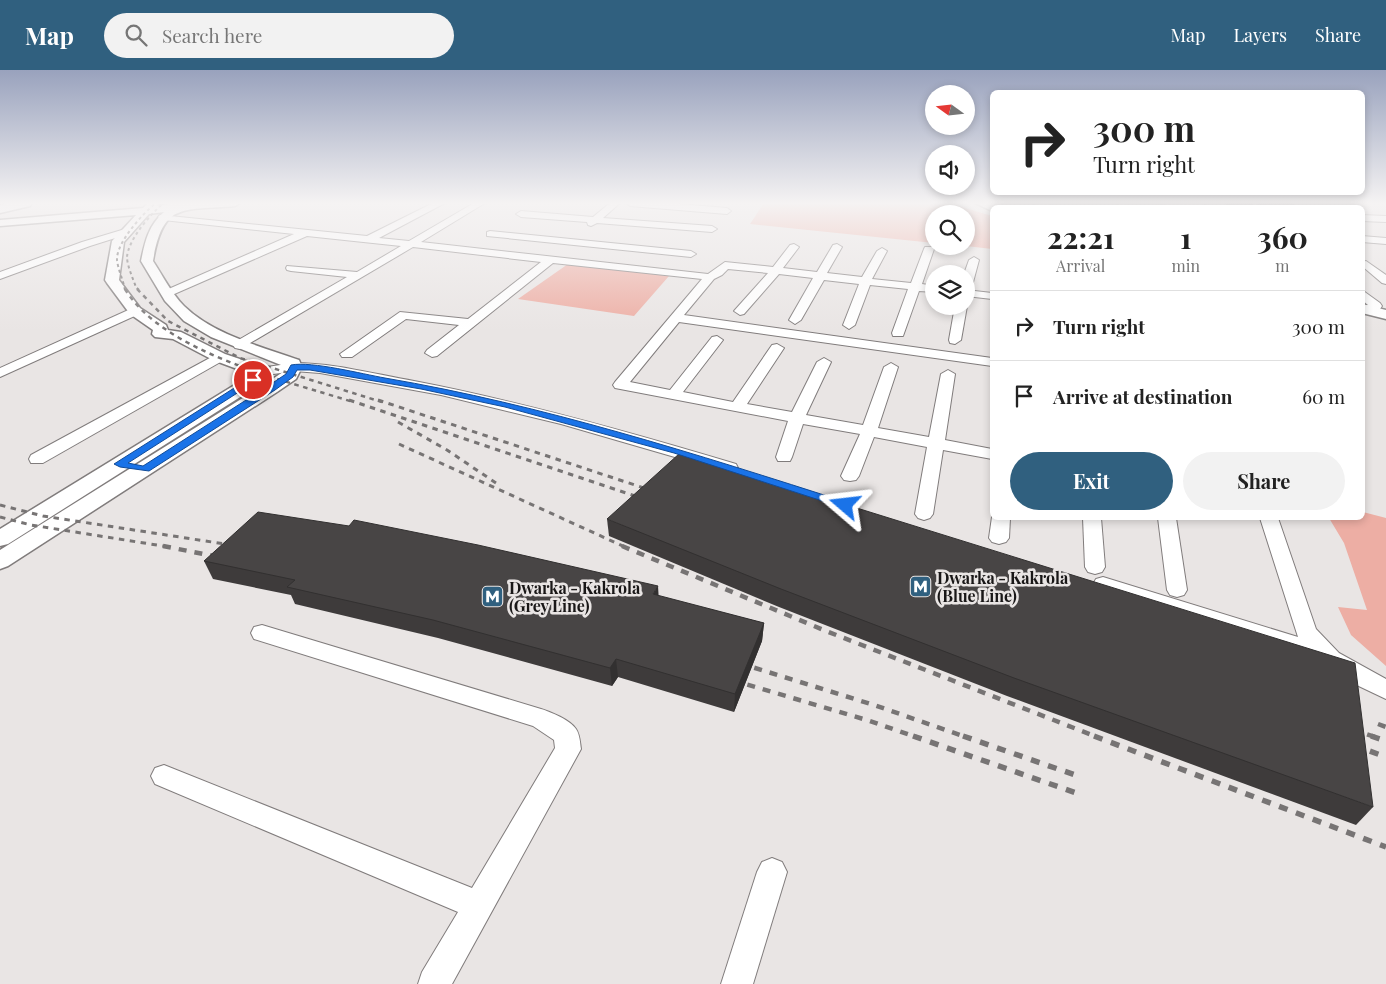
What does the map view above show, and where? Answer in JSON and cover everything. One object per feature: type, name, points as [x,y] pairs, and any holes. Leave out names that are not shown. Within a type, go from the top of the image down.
[{"type":"street","points":[[0,276],[81,246]]},
{"type":"street","points":[[117,246],[112,280],[135,311],[161,328],[160,334],[176,335],[219,356],[260,372],[294,367],[317,368],[421,387],[507,405],[677,451],[743,472]]},
{"type":"street","points":[[150,246],[147,262],[179,310],[240,345],[293,363],[294,367]]},
{"type":"street","points":[[168,293],[275,246]]},
{"type":"street","points":[[240,345],[409,246]]},
{"type":"street","points":[[427,246],[710,277]]},
{"type":"street","points":[[466,250],[473,246]]},
{"type":"street","points":[[432,353],[471,323],[561,246]]},
{"type":"street","points":[[611,246],[691,254]]},
{"type":"street","points":[[675,273],[698,246]]},
{"type":"street","points":[[740,311],[776,271],[794,247]]},
{"type":"street","points":[[795,320],[837,247]]},
{"type":"street","points":[[849,325],[866,280],[882,251]]},
{"type":"street","points":[[898,332],[928,255]]},
{"type":"street","points":[[972,265],[974,260]]},
{"type":"street","points":[[1365,264],[1386,266]]},
{"type":"street","points":[[925,288],[725,265],[718,273],[710,277],[620,385],[990,454]]},
{"type":"street","points":[[1365,265],[1386,281]]},
{"type":"street","points":[[0,266],[20,268]]},
{"type":"street","points":[[291,268],[358,275]]},
{"type":"street","points":[[975,294],[990,296]]},
{"type":"street","points":[[1365,297],[1376,306],[1365,309]]},
{"type":"street","points":[[1365,309],[1386,315]]},
{"type":"street","points":[[0,373],[135,311]]},
{"type":"street","points":[[347,354],[404,315],[471,323]]},
{"type":"street","points":[[955,340],[959,315]]},
{"type":"street","points":[[676,318],[990,362]]},
{"type":"street","points":[[673,395],[716,340]]},
{"type":"street","points":[[737,407],[777,348]]},
{"type":"street","points":[[37,459],[219,356]]},
{"type":"street","points":[[784,457],[797,418],[824,362]]},
{"type":"street","points":[[0,561],[272,388],[290,375],[294,367]]},
{"type":"street","points":[[850,476],[869,431],[892,367]]},
{"type":"street","points":[[0,539],[239,390],[260,372]]},
{"type":"street","points":[[929,532],[917,520],[936,443],[948,374]]},
{"type":"street","points":[[120,464],[145,469]]},
{"type":"street","points":[[1000,520],[994,544],[1007,555]]},
{"type":"street","points":[[1092,520],[1095,567]]},
{"type":"street","points":[[1167,520],[1177,590]]},
{"type":"street","points":[[1270,520],[1306,632],[1321,652],[1332,662],[1386,690]]},
{"type":"street","points":[[1078,577],[1321,652]]},
{"type":"street","points":[[262,633],[541,718],[566,736],[568,749],[434,984]]},
{"type":"street","points":[[164,776],[479,906]]},
{"type":"street","points":[[738,984],[772,872]]},
{"type":"shaded area","points":[[975,246],[990,246],[990,249],[975,247]]},
{"type":"shaded area","points":[[568,264],[669,276],[634,316],[518,299]]},
{"type":"shaded area","points":[[1365,513],[1386,518],[1386,666],[1351,635],[1338,607],[1367,610],[1344,543],[1330,520],[1365,520]]},
{"type":"building","points":[[680,453],[1355,663],[1373,807],[1014,678],[781,589],[607,519]]},
{"type":"building","points":[[258,512],[349,526],[354,520],[478,545],[658,586],[653,594],[764,623],[735,694],[616,659],[610,668],[433,620],[287,587],[295,580],[204,561]]},
{"type":"railway","points":[[121,246],[117,260],[125,290]]},
{"type":"railway","points":[[130,246],[127,257],[128,264],[136,287],[139,290]]},
{"type":"railway","points":[[125,289],[143,311],[167,331],[196,347],[261,373],[353,402]]},
{"type":"railway","points":[[137,289],[168,321],[240,358],[382,402]]},
{"type":"railway","points":[[349,400],[647,500]]},
{"type":"railway","points":[[378,400],[656,492]]},
{"type":"railway","points":[[398,422],[447,450],[496,483]]},
{"type":"railway","points":[[399,444],[625,547]]},
{"type":"railway","points":[[0,505],[43,516],[238,546]]},
{"type":"railway","points":[[0,517],[31,525],[164,546]]},
{"type":"railway","points":[[164,546],[169,547]]},
{"type":"railway","points":[[164,546],[224,558]]},
{"type":"railway","points":[[622,546],[826,631],[1097,737]]},
{"type":"railway","points":[[739,663],[874,705],[966,737]]},
{"type":"railway","points":[[732,680],[870,721],[916,737]]},
{"type":"railway","points":[[1378,724],[1386,727]]},
{"type":"railway","points":[[1352,729],[1375,737]]},
{"type":"railway","points":[[913,736],[1079,794]]},
{"type":"railway","points":[[963,736],[1081,777]]},
{"type":"railway","points":[[1094,736],[1386,847]]},
{"type":"railway","points":[[1371,736],[1386,741]]},
{"type":"railway","points":[[1353,745],[1386,757]]},
{"type":"place","name":"Dwarka - Kakrola (Blue Line)","points":[[921,586]]},
{"type":"place","name":"Dwarka - Kakrola (Grey Line)","points":[[493,596]]},
{"type":"route","points":[[253,380],[120,464],[145,469],[272,388],[290,375],[294,367],[317,368],[507,405],[677,451],[845,505]]}]
